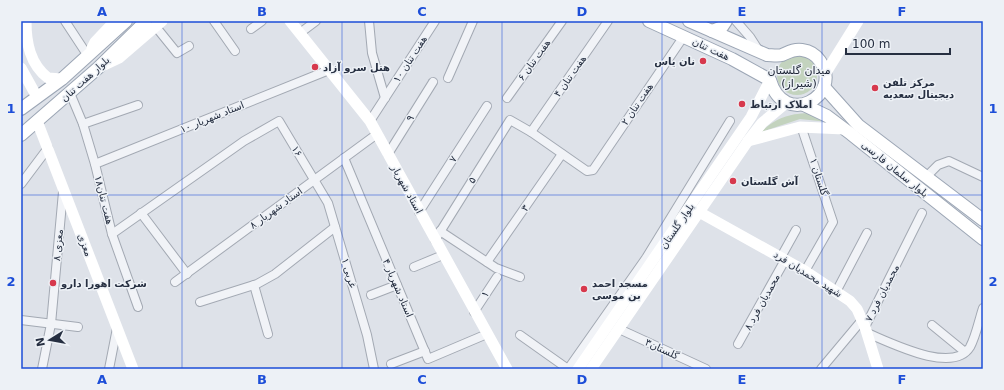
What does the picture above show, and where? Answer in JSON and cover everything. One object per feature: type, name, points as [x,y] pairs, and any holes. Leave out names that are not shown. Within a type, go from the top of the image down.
[{"type":"main road","points":[[26,21],[29,50],[35,64],[48,78],[62,79]]},
{"type":"main road","points":[[88,56],[95,42],[115,21]]},
{"type":"main road","name":"بلوار هفت تنان","points":[[21,109],[62,79],[126,21]]},
{"type":"main road","name":"استاد شهریار","points":[[290,21],[370,121],[419,212],[437,236],[443,255],[507,369]]},
{"type":"main road","name":"هفت تنان","points":[[649,21],[744,65],[770,80]]},
{"type":"main road","name":"هفت تنان","points":[[689,21],[767,55],[781,55],[792,50],[810,52],[818,58],[823,65],[825,74]]},
{"type":"main road","points":[[712,31],[722,27],[726,21]]},
{"type":"main road","points":[[804,105],[816,98],[824,87],[825,74],[858,21]]},
{"type":"main road","name":"بلوار هفت تنان","points":[[21,135],[98,68],[155,23]]},
{"type":"main road","points":[[21,68],[37,98]]},
{"type":"main road","points":[[28,80],[40,86],[43,84],[44,80],[42,73]]},
{"type":"main road","points":[[770,80],[773,90],[786,103]]},
{"type":"main road","name":"بلوار گلستان","points":[[578,369],[649,260],[751,116],[770,80]]},
{"type":"main road","name":"بلوار سلمان فارسی","points":[[824,87],[858,125],[983,220]]},
{"type":"main road","points":[[827,116],[827,106],[830,103],[836,102]]},
{"type":"main road","name":"بلوار گلستان","points":[[593,366],[748,141],[762,123],[786,103]]},
{"type":"main road","name":"بلوار سلمان فارسی","points":[[786,103],[804,105],[827,116],[983,239]]},
{"type":"main road","points":[[751,116],[758,118],[762,123]]},
{"type":"main road","name":"معزی","points":[[37,121],[133,369]]},
{"type":"main road","points":[[748,141],[800,127],[844,129]]},
{"type":"main road","name":"شهید محمدیان فرد","points":[[699,212],[805,270],[837,290],[857,309],[878,369]]},
{"type":"main road","points":[[586,357],[593,366]]},
{"type":"street","points":[[66,21],[88,56]]},
{"type":"street","points":[[214,21],[235,51]]},
{"type":"street","points":[[251,29],[262,21]]},
{"type":"street","points":[[300,33],[316,21]]},
{"type":"street","points":[[369,21],[372,53],[385,98]]},
{"type":"street","name":"هفت تنان ۱۰","points":[[370,121],[435,21]]},
{"type":"street","points":[[448,78],[473,21]]},
{"type":"street","name":"هفت تنان ۶","points":[[506,98],[562,21]]},
{"type":"street","name":"هفت تنان ۴","points":[[531,132],[608,21]]},
{"type":"street","points":[[736,21],[750,37],[760,52]]},
{"type":"street","points":[[155,23],[177,53],[189,46]]},
{"type":"street","name":"هفت تنان ۲","points":[[562,154],[590,172],[684,36]]},
{"type":"street","name":"استاد شهریار ۱۰","points":[[95,164],[329,70]]},
{"type":"street","name":"۹","points":[[388,154],[433,82]]},
{"type":"street","name":"هفت تنان۱۸","points":[[70,93],[83,124],[95,164],[112,234],[138,307]]},
{"type":"street","points":[[83,124],[138,105]]},
{"type":"street","name":"۷","points":[[419,212],[487,106]]},
{"type":"street","name":"۵","points":[[437,236],[510,120],[531,132]]},
{"type":"street","name":"۱۶","points":[[141,213],[244,141],[279,121],[314,180]]},
{"type":"street","points":[[520,335],[568,369],[649,260],[730,121]]},
{"type":"street","points":[[531,132],[562,154]]},
{"type":"street","name":"۱ گلستان","points":[[803,132],[833,222],[805,270]]},
{"type":"street","name":"استاد شهریار ۸","points":[[175,282],[377,134]]},
{"type":"street","points":[[21,184],[48,148]]},
{"type":"street","name":"۳","points":[[487,262],[562,154]]},
{"type":"street","name":"استاد شهریار ۴","points":[[344,158],[425,351]]},
{"type":"street","points":[[926,177],[938,164],[949,161],[983,177]]},
{"type":"street","name":"۱ غربی","points":[[314,180],[328,203],[367,335],[374,369]]},
{"type":"street","name":"معزی ۸","points":[[42,369],[51,324],[63,189]]},
{"type":"street","points":[[112,234],[141,213],[187,274]]},
{"type":"street","name":"۷ محمدیان فرد","points":[[822,369],[864,326],[922,213]]},
{"type":"street","points":[[200,302],[254,285],[274,274],[335,227]]},
{"type":"street","name":"۸ محمدیان فرد","points":[[738,344],[796,230]]},
{"type":"street","points":[[837,290],[867,233]]},
{"type":"street","points":[[437,236],[496,268],[520,277]]},
{"type":"street","points":[[414,267],[443,255]]},
{"type":"street","name":"۱","points":[[474,312],[497,277]]},
{"type":"street","points":[[254,285],[268,334]]},
{"type":"street","points":[[371,295],[397,285]]},
{"type":"street","points":[[864,326],[919,354],[949,359],[956,358],[970,347],[983,308]]},
{"type":"street","points":[[21,320],[78,326]]},
{"type":"street","points":[[932,325],[965,352]]},
{"type":"street","points":[[109,369],[117,328]]},
{"type":"street","name":"گلستان۳","points":[[619,329],[706,369]]},
{"type":"street","points":[[391,364],[425,351],[428,359],[487,334]]},
{"type":"green space","points":[[797,55],[805,57],[811,61],[815,67],[817,75],[815,83],[811,89],[805,93],[797,95],[789,93],[783,89],[779,83],[777,75],[779,67],[783,61],[789,57]]},
{"type":"green space","points":[[808,113],[828,122],[800,119],[761,132],[777,120],[794,114]]},
{"type":"place","name":"نان یاس","points":[[703,61]]},
{"type":"place","name":"هتل سرو آزاد","points":[[315,67]]},
{"type":"place","name":"مرکز تلفن دیجیتال سعدیه","points":[[875,88]]},
{"type":"place","name":"املاک ارتباط","points":[[742,104]]},
{"type":"place","name":"آش گلستان","points":[[733,181]]},
{"type":"place","name":"شرکت اهورا دارو","points":[[53,283]]},
{"type":"place","name":"مسجد احمد بن موسی","points":[[584,289]]},
{"type":"district","name":"میدان گلستان (شیراز)","points":[[799,76]]}]
